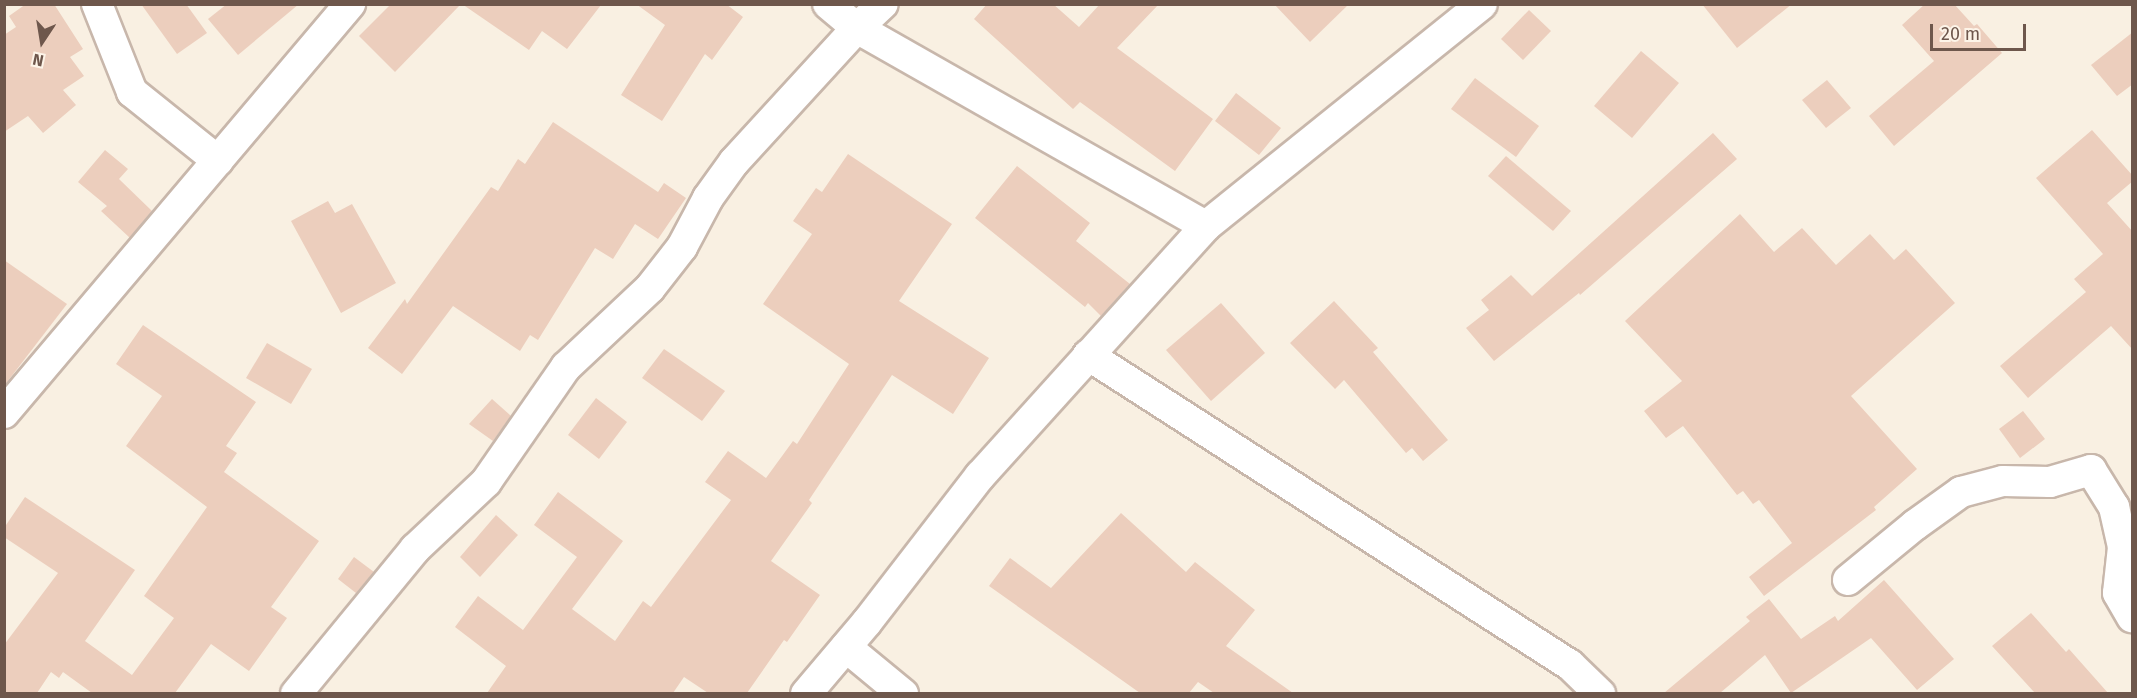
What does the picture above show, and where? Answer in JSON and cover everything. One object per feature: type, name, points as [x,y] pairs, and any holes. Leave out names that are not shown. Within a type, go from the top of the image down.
[{"type":"street","points":[[97,4],[132,92],[218,160]]},
{"type":"street","points":[[4,413],[350,4]]},
{"type":"street","points":[[828,4],[857,28],[1206,226]]},
{"type":"street","points":[[296,693],[416,549],[486,482],[566,367],[650,288],[682,247],[708,198],[734,162],[857,28],[883,4]]},
{"type":"street","points":[[806,693],[846,647],[980,476],[1206,226],[1482,4]]},
{"type":"street","points":[[1088,355],[1570,665],[1600,693]]},
{"type":"street","points":[[1848,580],[1915,525],[1961,492],[2003,481],[2050,482],[2091,470],[2114,507],[2123,547],[2118,593],[2133,616]]},
{"type":"street","points":[[846,647],[903,693]]},
{"type":"building","points":[[26,4],[54,4],[83,49],[70,57],[84,76],[63,90],[76,105],[43,133],[28,116],[4,132],[4,35],[16,27],[9,16]]},
{"type":"building","points":[[141,4],[186,4],[207,33],[177,54]]},
{"type":"building","points":[[227,4],[299,4],[238,55],[208,19]]},
{"type":"building","points":[[391,4],[461,4],[395,72],[359,36]]},
{"type":"building","points":[[462,4],[601,5],[567,49],[542,31],[529,50]]},
{"type":"building","points":[[636,4],[726,4],[743,17],[712,60],[705,54],[662,121],[621,95],[665,25]]},
{"type":"building","points":[[987,4],[1053,4],[1079,27],[1100,4],[1159,4],[1117,48],[1213,119],[1175,171],[1080,102],[1073,109],[974,19]]},
{"type":"building","points":[[1274,4],[1349,4],[1310,42]]},
{"type":"building","points":[[1702,4],[1792,4],[1737,48]]},
{"type":"building","points":[[1925,4],[1954,4],[1974,26],[1977,24],[2002,53],[1894,146],[1869,116],[1934,61],[1902,25]]},
{"type":"building","points":[[1529,10],[1551,31],[1523,60],[1501,39]]},
{"type":"building","points":[[2133,32],[2133,84],[2117,96],[2091,65]]},
{"type":"building","points":[[1641,51],[1679,83],[1632,138],[1594,106]]},
{"type":"building","points":[[1475,78],[1539,126],[1516,157],[1451,109]]},
{"type":"building","points":[[1827,80],[1851,108],[1826,128],[1802,100]]},
{"type":"building","points":[[1236,93],[1281,128],[1259,155],[1215,121]]},
{"type":"building","points":[[553,122],[658,192],[664,183],[686,198],[658,239],[635,224],[613,259],[595,248],[538,340],[530,335],[520,351],[453,306],[402,374],[368,348],[405,299],[407,304],[491,187],[498,191],[518,159],[525,164]]},
{"type":"building","points":[[2092,130],[2133,176],[2133,181],[2107,203],[2133,232],[2133,350],[2111,326],[2028,398],[2000,366],[2086,292],[2074,279],[2103,254],[2036,178]]},
{"type":"building","points":[[1713,133],[1737,159],[1580,295],[1579,293],[1494,361],[1466,328],[1489,310],[1481,300],[1511,275],[1532,296]]},
{"type":"building","points":[[105,150],[128,169],[119,179],[152,211],[130,238],[101,211],[107,206],[78,182]]},
{"type":"building","points":[[848,154],[952,224],[899,301],[989,358],[953,414],[892,375],[809,500],[812,503],[771,561],[820,595],[787,642],[784,640],[747,693],[708,693],[684,677],[673,693],[487,693],[506,666],[455,627],[478,596],[523,630],[577,557],[534,525],[558,492],[623,541],[572,609],[615,641],[643,601],[651,607],[731,500],[705,482],[728,451],[766,478],[793,441],[797,444],[849,364],[763,304],[812,234],[793,221],[816,188],[822,192]]},
{"type":"building","points":[[1506,156],[1571,211],[1553,231],[1488,176]]},
{"type":"building","points":[[1017,166],[1090,223],[1076,241],[1130,284],[1101,316],[1088,303],[1085,307],[975,218]]},
{"type":"building","points":[[328,201],[335,213],[352,204],[396,283],[341,313],[291,221]]},
{"type":"building","points":[[1740,214],[1774,252],[1802,228],[1836,265],[1870,234],[1894,260],[1906,249],[1955,303],[1851,396],[1917,469],[1874,507],[1876,510],[1764,596],[1749,577],[1792,543],[1759,500],[1753,504],[1743,491],[1737,495],[1683,426],[1666,438],[1644,411],[1682,381],[1625,321]]},
{"type":"building","points":[[4,260],[67,304],[4,386]]},
{"type":"building","points":[[1334,301],[1378,348],[1373,352],[1448,440],[1423,461],[1412,448],[1406,453],[1344,380],[1335,389],[1290,343]]},
{"type":"building","points":[[1221,303],[1265,353],[1211,401],[1166,350]]},
{"type":"building","points":[[143,325],[256,402],[226,446],[237,453],[224,472],[319,541],[271,607],[287,618],[249,671],[211,644],[175,693],[92,693],[63,672],[59,678],[51,672],[37,693],[4,693],[4,645],[58,573],[4,537],[4,528],[25,497],[135,570],[85,641],[132,675],[174,618],[144,596],[207,507],[126,446],[162,396],[116,364]]},
{"type":"building","points":[[267,343],[312,369],[291,404],[246,378]]},
{"type":"building","points":[[664,349],[725,391],[702,421],[642,378]]},
{"type":"building","points":[[596,398],[627,422],[599,459],[568,435]]},
{"type":"building","points":[[492,399],[511,416],[493,441],[469,424]]},
{"type":"building","points":[[2023,411],[2045,439],[2020,458],[1999,429]]},
{"type":"building","points":[[1121,513],[1186,572],[1195,562],[1255,610],[1226,646],[1293,693],[1214,693],[1198,682],[1189,693],[1140,693],[989,586],[1010,558],[1051,588]]},
{"type":"building","points":[[496,515],[518,535],[480,577],[460,557]]},
{"type":"building","points":[[354,557],[374,572],[356,593],[338,579]]},
{"type":"building","points":[[1884,580],[1954,659],[1917,690],[1871,638],[1791,693],[1765,655],[1720,693],[1664,693],[1750,621],[1746,617],[1769,599],[1801,639],[1835,616],[1838,621]]},
{"type":"building","points":[[2031,613],[2066,652],[2069,649],[2108,693],[2035,693],[1992,646]]}]
